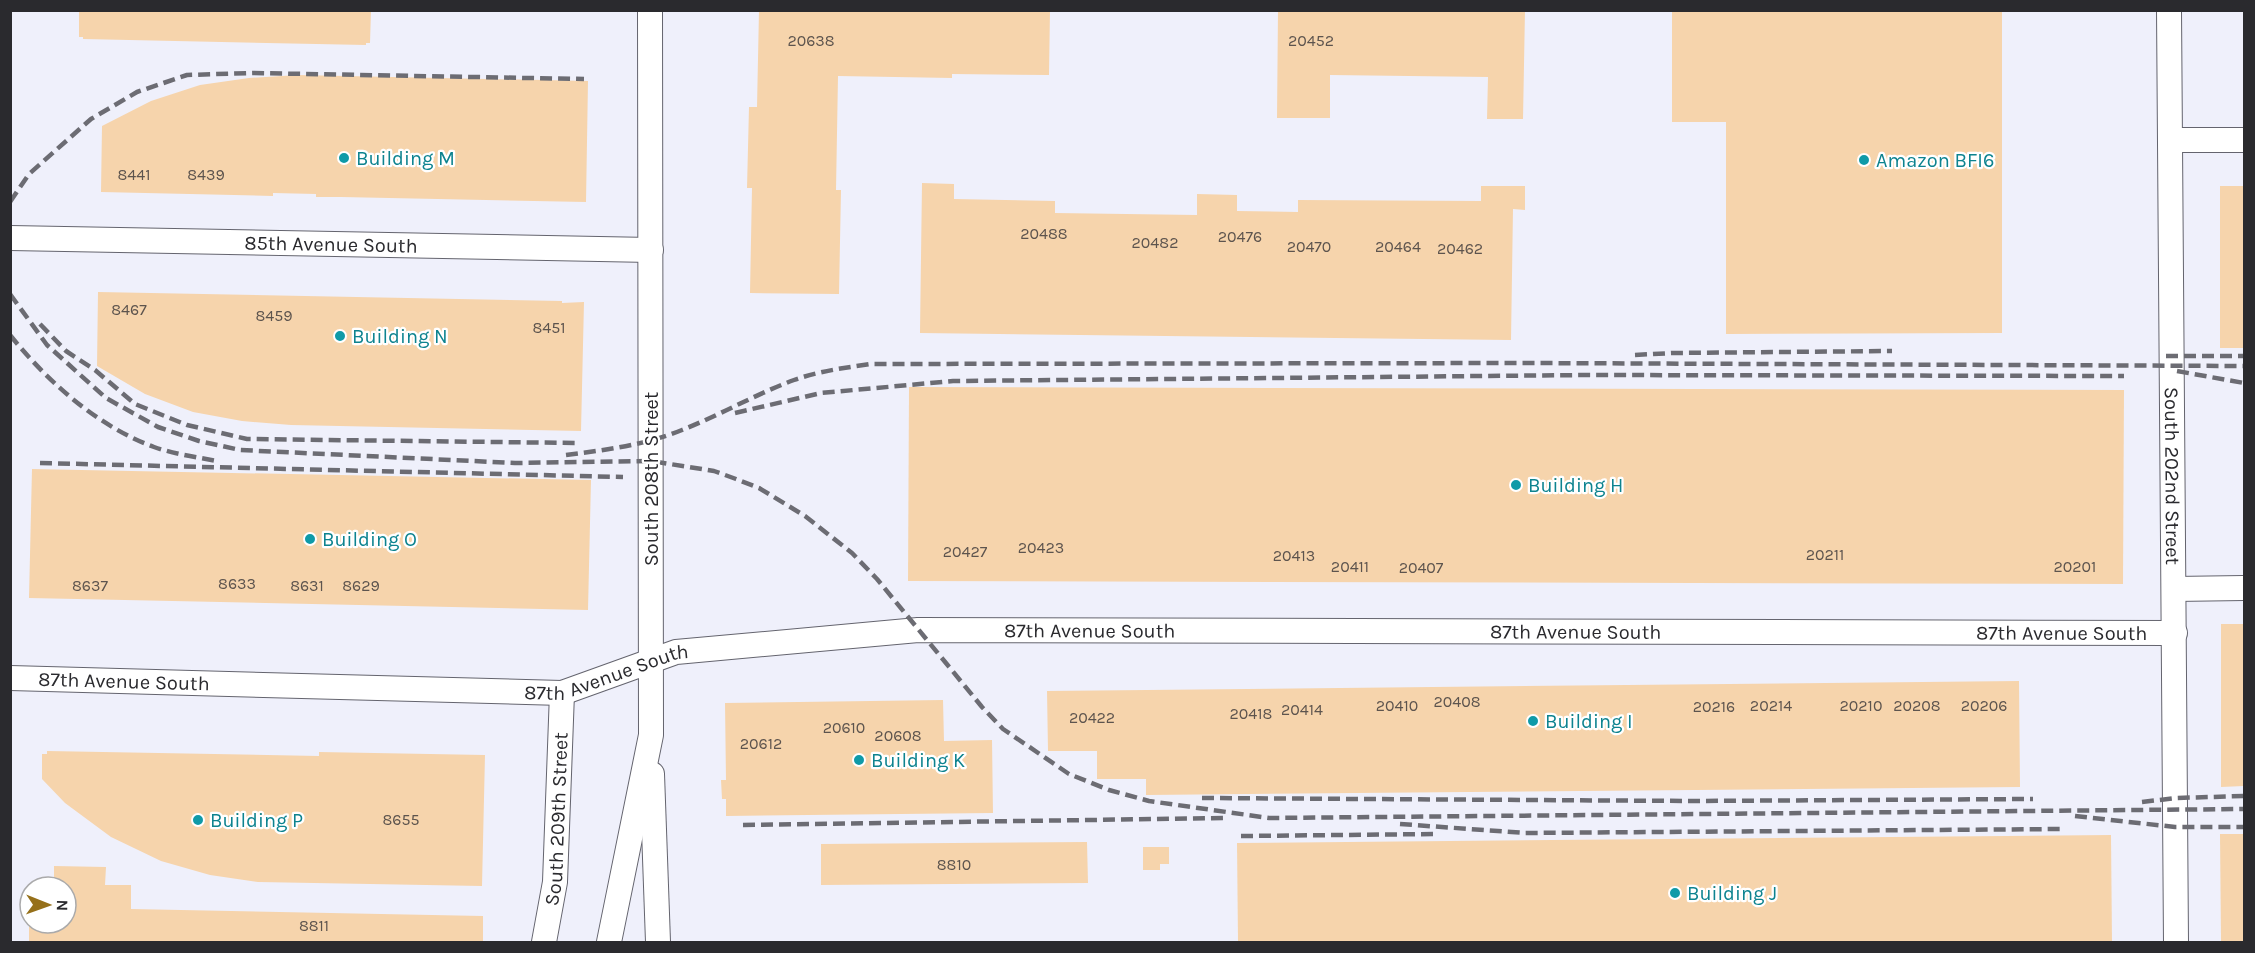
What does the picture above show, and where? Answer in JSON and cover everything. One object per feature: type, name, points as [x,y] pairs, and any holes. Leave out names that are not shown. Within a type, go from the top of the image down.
[{"type":"street","name":"South 208th Street","points":[[609,942],[651,735],[650,10]]},
{"type":"street","name":"South 202nd Street","points":[[2169,10],[2176,942]]},
{"type":"street","points":[[2170,140],[2244,140]]},
{"type":"street","name":"85th Avenue South","points":[[10,238],[651,250]]},
{"type":"street","points":[[2174,589],[2244,588]]},
{"type":"street","name":"87th Avenue South","points":[[10,678],[562,693],[676,652],[918,630],[2175,633]]},
{"type":"street","name":"South 209th Street","points":[[544,942],[555,882],[562,693]]},
{"type":"street","points":[[651,735],[658,942]]},
{"type":"building","points":[[79,10],[371,10],[370,43],[366,45],[83,39],[79,37]]},
{"type":"building","points":[[759,10],[1050,10],[1049,75],[952,74],[952,78],[838,76],[836,190],[841,190],[839,294],[750,293],[752,188],[747,188],[749,107],[757,107]]},
{"type":"building","points":[[1278,10],[1525,10],[1523,119],[1487,119],[1488,77],[1330,75],[1330,118],[1277,118]]},
{"type":"building","name":"Amazon BFI6","points":[[1672,10],[2002,10],[2002,333],[1726,334],[1726,122],[1672,122]]},
{"type":"building","name":"Building M","points":[[298,75],[588,81],[586,202],[316,197],[316,194],[273,193],[273,196],[101,192],[102,126],[151,101],[200,85],[249,78]]},
{"type":"building","points":[[922,183],[954,184],[954,199],[1055,201],[1055,213],[1197,215],[1197,194],[1237,195],[1237,211],[1298,212],[1298,200],[1481,201],[1481,186],[1525,186],[1525,210],[1513,209],[1511,340],[920,333]]},
{"type":"building","points":[[2220,186],[2244,186],[2244,348],[2220,348]]},
{"type":"building","name":"Building N","points":[[98,292],[584,302],[581,431],[291,425],[242,421],[193,412],[145,394],[97,366]]},
{"type":"building","name":"Building H","points":[[909,387],[2124,390],[2123,584],[908,581]]},
{"type":"building","name":"Building O","points":[[32,469],[591,480],[588,610],[29,598]]},
{"type":"building","points":[[2221,624],[2244,624],[2244,786],[2221,787]]},
{"type":"building","name":"Building I","points":[[2019,681],[2020,787],[1146,795],[1146,779],[1097,779],[1097,751],[1048,751],[1047,691]]},
{"type":"building","name":"Building K","points":[[943,700],[944,741],[992,740],[993,813],[726,816],[726,799],[722,799],[721,780],[726,780],[725,703]]},
{"type":"building","points":[[47,751],[319,756],[319,752],[485,755],[482,886],[258,882],[210,875],[161,861],[111,837],[65,803],[42,779],[42,754],[47,754]]},
{"type":"building","points":[[2220,834],[2244,834],[2244,942],[2221,942]]},
{"type":"building","name":"Building J","points":[[2111,835],[2112,942],[1238,942],[1237,843]]},
{"type":"building","points":[[1087,842],[1088,883],[821,885],[821,844]]},
{"type":"building","points":[[1143,847],[1169,847],[1169,864],[1160,864],[1160,870],[1143,870]]},
{"type":"building","points":[[54,866],[106,867],[105,885],[131,885],[131,909],[483,916],[483,942],[29,941],[29,935],[78,935],[78,875],[54,875]]},
{"type":"railway","points":[[10,202],[29,174],[91,119],[137,92],[187,75],[253,73],[584,79]]},
{"type":"railway","points":[[10,294],[47,345],[106,398],[158,427],[199,441],[240,450],[515,463],[651,461],[714,471],[759,488],[805,516],[852,553],[877,579],[982,707],[1003,729],[1069,774],[1109,790],[1149,801],[1269,818],[2244,809]]},
{"type":"railway","points":[[40,324],[66,351],[95,370],[135,404],[187,425],[247,439],[578,443]]},
{"type":"railway","points":[[10,335],[57,386],[93,415],[154,447],[217,461]]},
{"type":"railway","points":[[1635,355],[1892,351]]},
{"type":"railway","points":[[2166,356],[2244,356]]},
{"type":"railway","points":[[566,455],[654,440],[696,424],[794,380],[822,372],[870,364],[1528,363],[2244,366]]},
{"type":"railway","points":[[2177,371],[2244,383]]},
{"type":"railway","points":[[735,413],[821,393],[953,381],[1589,375],[2124,376]]},
{"type":"railway","points":[[40,463],[623,477]]},
{"type":"railway","points":[[2142,802],[2176,798],[2244,796]]},
{"type":"railway","points":[[1202,798],[1693,801],[2033,799]]},
{"type":"railway","points":[[2075,816],[2175,827],[2244,827]]},
{"type":"railway","points":[[743,825],[1227,818]]},
{"type":"railway","points":[[1400,824],[1525,833],[2063,829]]},
{"type":"railway","points":[[1241,836],[1438,834]]},
{"type":"place","name":"Building M","points":[[344,158]]},
{"type":"place","name":"Amazon BFI6","points":[[1864,160]]},
{"type":"place","name":"Building N","points":[[340,336]]},
{"type":"place","name":"Building H","points":[[1516,485]]},
{"type":"place","name":"Building O","points":[[310,539]]},
{"type":"place","name":"Building I","points":[[1533,721]]},
{"type":"place","name":"Building K","points":[[859,760]]},
{"type":"place","name":"Building P","points":[[198,820]]},
{"type":"place","name":"Building J","points":[[1675,893]]}]
